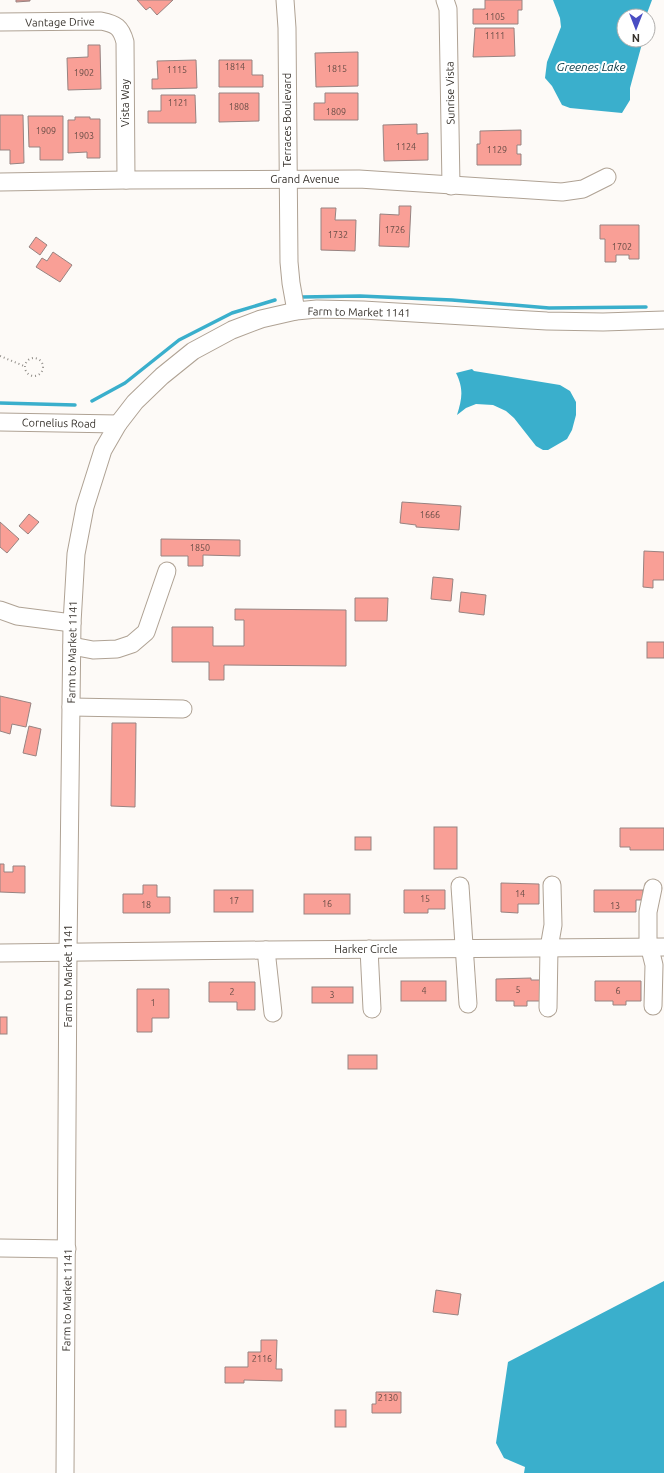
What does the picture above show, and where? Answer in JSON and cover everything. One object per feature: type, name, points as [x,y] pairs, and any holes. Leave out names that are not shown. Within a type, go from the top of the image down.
[{"type":"street","name":"Terraces Boulevard","points":[[285,0],[287,28],[289,262],[296,311]]},
{"type":"street","name":"Sunrise Vista","points":[[445,0],[448,9],[451,186]]},
{"type":"street","name":"Vantage Drive","points":[[0,22],[101,21],[110,23],[119,28]]},
{"type":"street","name":"Vista Way","points":[[119,28],[125,42],[126,180]]},
{"type":"street","name":"Grand Avenue","points":[[0,182],[359,179],[562,192],[583,189],[607,177]]},
{"type":"street","name":"Farm to Market 1141","points":[[65,1473],[68,952],[72,623],[76,554],[84,507],[103,450],[118,424],[135,402],[162,376],[193,351],[232,330],[261,319],[296,311],[317,309],[363,310],[547,321],[603,322],[664,320]]},
{"type":"street","name":"Cornelius Road","points":[[0,422],[118,424]]},
{"type":"street","points":[[72,646],[93,650],[117,649],[132,644],[146,632],[167,571]]},
{"type":"street","points":[[0,610],[17,616],[72,623]]},
{"type":"street","points":[[71,707],[183,709]]},
{"type":"street","points":[[548,1008],[549,948],[552,925],[552,885]]},
{"type":"street","points":[[460,886],[468,1004]]},
{"type":"street","points":[[653,888],[648,912],[648,941],[657,947],[654,965],[653,1006]]},
{"type":"street","name":"Harker Circle","points":[[0,953],[657,947]]},
{"type":"street","points":[[369,949],[372,1009]]},
{"type":"street","points":[[266,950],[273,1013]]},
{"type":"street","points":[[0,1248],[67,1249]]},
{"type":"path","points":[[0,356],[24,366],[26,372],[32,376],[40,374],[43,366],[42,362],[35,358],[27,360],[24,366]]},
{"type":"water","name":"Greenes Lake","points":[[553,0],[652,0],[649,8],[616,8],[616,48],[641,48],[630,88],[630,100],[622,113],[570,108],[562,105],[552,86],[545,78],[547,62],[561,27],[560,18]]},
{"type":"water","points":[[472,369],[474,371],[560,385],[570,391],[576,402],[576,415],[572,430],[567,439],[548,450],[543,450],[536,446],[514,418],[506,411],[493,405],[476,404],[466,408],[457,415],[460,404],[461,389],[456,373]]},
{"type":"water","points":[[664,1281],[664,1473],[524,1473],[525,1467],[504,1458],[496,1443],[508,1362]]},
{"type":"building","points":[[16,0],[30,0],[30,1],[16,2]]},
{"type":"building","points":[[137,0],[173,0],[157,15],[150,7],[146,10]]},
{"type":"building","points":[[485,0],[522,0],[522,10],[518,10],[518,24],[473,24],[473,9],[485,9]]},
{"type":"building","points":[[475,28],[514,28],[515,56],[473,57]]},
{"type":"building","points":[[88,45],[100,45],[101,89],[68,90],[67,58],[88,57]]},
{"type":"building","points":[[358,52],[358,86],[316,87],[315,53]]},
{"type":"building","points":[[196,60],[197,88],[152,89],[152,79],[158,79],[157,61]]},
{"type":"building","points":[[219,60],[252,60],[252,75],[263,75],[263,87],[219,87]]},
{"type":"building","points":[[219,93],[259,93],[259,121],[219,122]]},
{"type":"building","points":[[325,93],[358,93],[358,120],[314,120],[314,103],[325,103]]},
{"type":"building","points":[[161,95],[195,95],[196,123],[148,123],[148,111],[161,111]]},
{"type":"building","points":[[0,115],[23,115],[24,163],[10,164],[10,150],[0,150]]},
{"type":"building","points":[[28,116],[63,116],[63,160],[40,160],[40,147],[29,147]]},
{"type":"building","points":[[75,117],[100,119],[100,158],[87,158],[87,152],[68,153],[68,120],[75,120]]},
{"type":"building","points":[[417,124],[417,134],[428,133],[428,160],[384,161],[383,125]]},
{"type":"building","points":[[521,130],[521,145],[517,145],[517,154],[521,154],[521,165],[477,165],[477,144],[480,144],[480,131]]},
{"type":"building","points":[[399,206],[411,206],[409,247],[379,246],[380,214],[399,215]]},
{"type":"building","points":[[321,208],[336,208],[335,220],[356,220],[355,251],[321,250]]},
{"type":"building","points":[[600,225],[639,225],[639,259],[629,259],[629,255],[616,255],[616,262],[605,262],[605,239],[600,239]]},
{"type":"building","points":[[36,237],[47,245],[40,255],[29,247]]},
{"type":"building","points":[[53,252],[72,265],[60,282],[36,267],[42,258],[47,261]]},
{"type":"building","points":[[402,502],[461,506],[459,530],[416,527],[416,525],[400,523]]},
{"type":"building","points":[[29,514],[39,522],[28,534],[19,526]]},
{"type":"building","points":[[0,522],[19,539],[7,553],[0,547]]},
{"type":"building","points":[[161,539],[240,540],[240,556],[203,555],[203,566],[188,566],[188,556],[161,556]]},
{"type":"building","points":[[644,551],[664,552],[664,580],[653,580],[653,588],[643,587]]},
{"type":"building","points":[[433,577],[453,579],[451,601],[431,599]]},
{"type":"building","points":[[461,592],[486,595],[484,615],[459,612]]},
{"type":"building","points":[[355,598],[388,598],[387,621],[355,621]]},
{"type":"building","points":[[235,609],[346,610],[346,666],[224,665],[224,680],[209,680],[209,662],[172,662],[172,627],[213,627],[213,646],[244,646],[244,620],[235,620]]},
{"type":"building","points":[[647,642],[664,642],[664,658],[647,658]]},
{"type":"building","points":[[0,696],[31,703],[26,727],[12,724],[10,734],[0,731]]},
{"type":"building","points":[[112,723],[136,723],[135,807],[111,806]]},
{"type":"building","points":[[29,726],[41,729],[36,756],[23,753]]},
{"type":"building","points":[[434,827],[457,827],[457,869],[434,869]]},
{"type":"building","points":[[620,828],[664,828],[664,850],[630,850],[630,847],[620,847]]},
{"type":"building","points":[[355,837],[371,837],[371,850],[355,850]]},
{"type":"building","points":[[0,864],[4,864],[4,872],[13,872],[13,866],[25,866],[25,893],[0,892]]},
{"type":"building","points":[[501,883],[539,884],[539,904],[518,904],[518,913],[501,912]]},
{"type":"building","points":[[143,885],[157,885],[157,897],[170,897],[170,913],[123,913],[123,894],[143,894]]},
{"type":"building","points":[[214,890],[253,890],[253,912],[214,912]]},
{"type":"building","points":[[404,890],[445,890],[445,909],[428,909],[428,913],[404,913]]},
{"type":"building","points":[[594,890],[643,890],[643,900],[636,900],[636,912],[594,912]]},
{"type":"building","points":[[304,894],[350,894],[350,914],[304,914]]},
{"type":"building","points":[[531,978],[531,980],[541,980],[541,1001],[527,1001],[527,1006],[514,1006],[514,1001],[496,1001],[496,979]]},
{"type":"building","points":[[401,981],[446,981],[446,1001],[401,1001]]},
{"type":"building","points":[[595,981],[641,981],[641,1001],[626,1001],[626,1005],[613,1005],[613,1001],[595,1001]]},
{"type":"building","points":[[209,982],[255,982],[255,1010],[237,1010],[237,1002],[209,1002]]},
{"type":"building","points":[[312,987],[353,987],[353,1003],[312,1003]]},
{"type":"building","points":[[137,989],[169,989],[169,1018],[152,1018],[152,1032],[137,1032]]},
{"type":"building","points":[[0,1017],[7,1017],[7,1034],[0,1034]]},
{"type":"building","points":[[348,1055],[377,1055],[377,1069],[348,1069]]},
{"type":"building","points":[[436,1290],[461,1294],[458,1315],[433,1312]]},
{"type":"building","points":[[261,1340],[277,1340],[276,1369],[282,1369],[282,1381],[244,1380],[244,1383],[225,1383],[225,1367],[248,1367],[248,1352],[261,1352]]},
{"type":"building","points":[[376,1392],[401,1392],[401,1413],[372,1413],[372,1404],[376,1404]]},
{"type":"building","points":[[335,1410],[346,1410],[346,1427],[335,1427]]},
{"type":"waterway","points":[[302,297],[360,296],[452,300],[549,308],[646,307]]},
{"type":"waterway","points":[[92,401],[125,383],[179,340],[232,313],[275,300]]},
{"type":"waterway","points":[[0,403],[75,405]]}]
